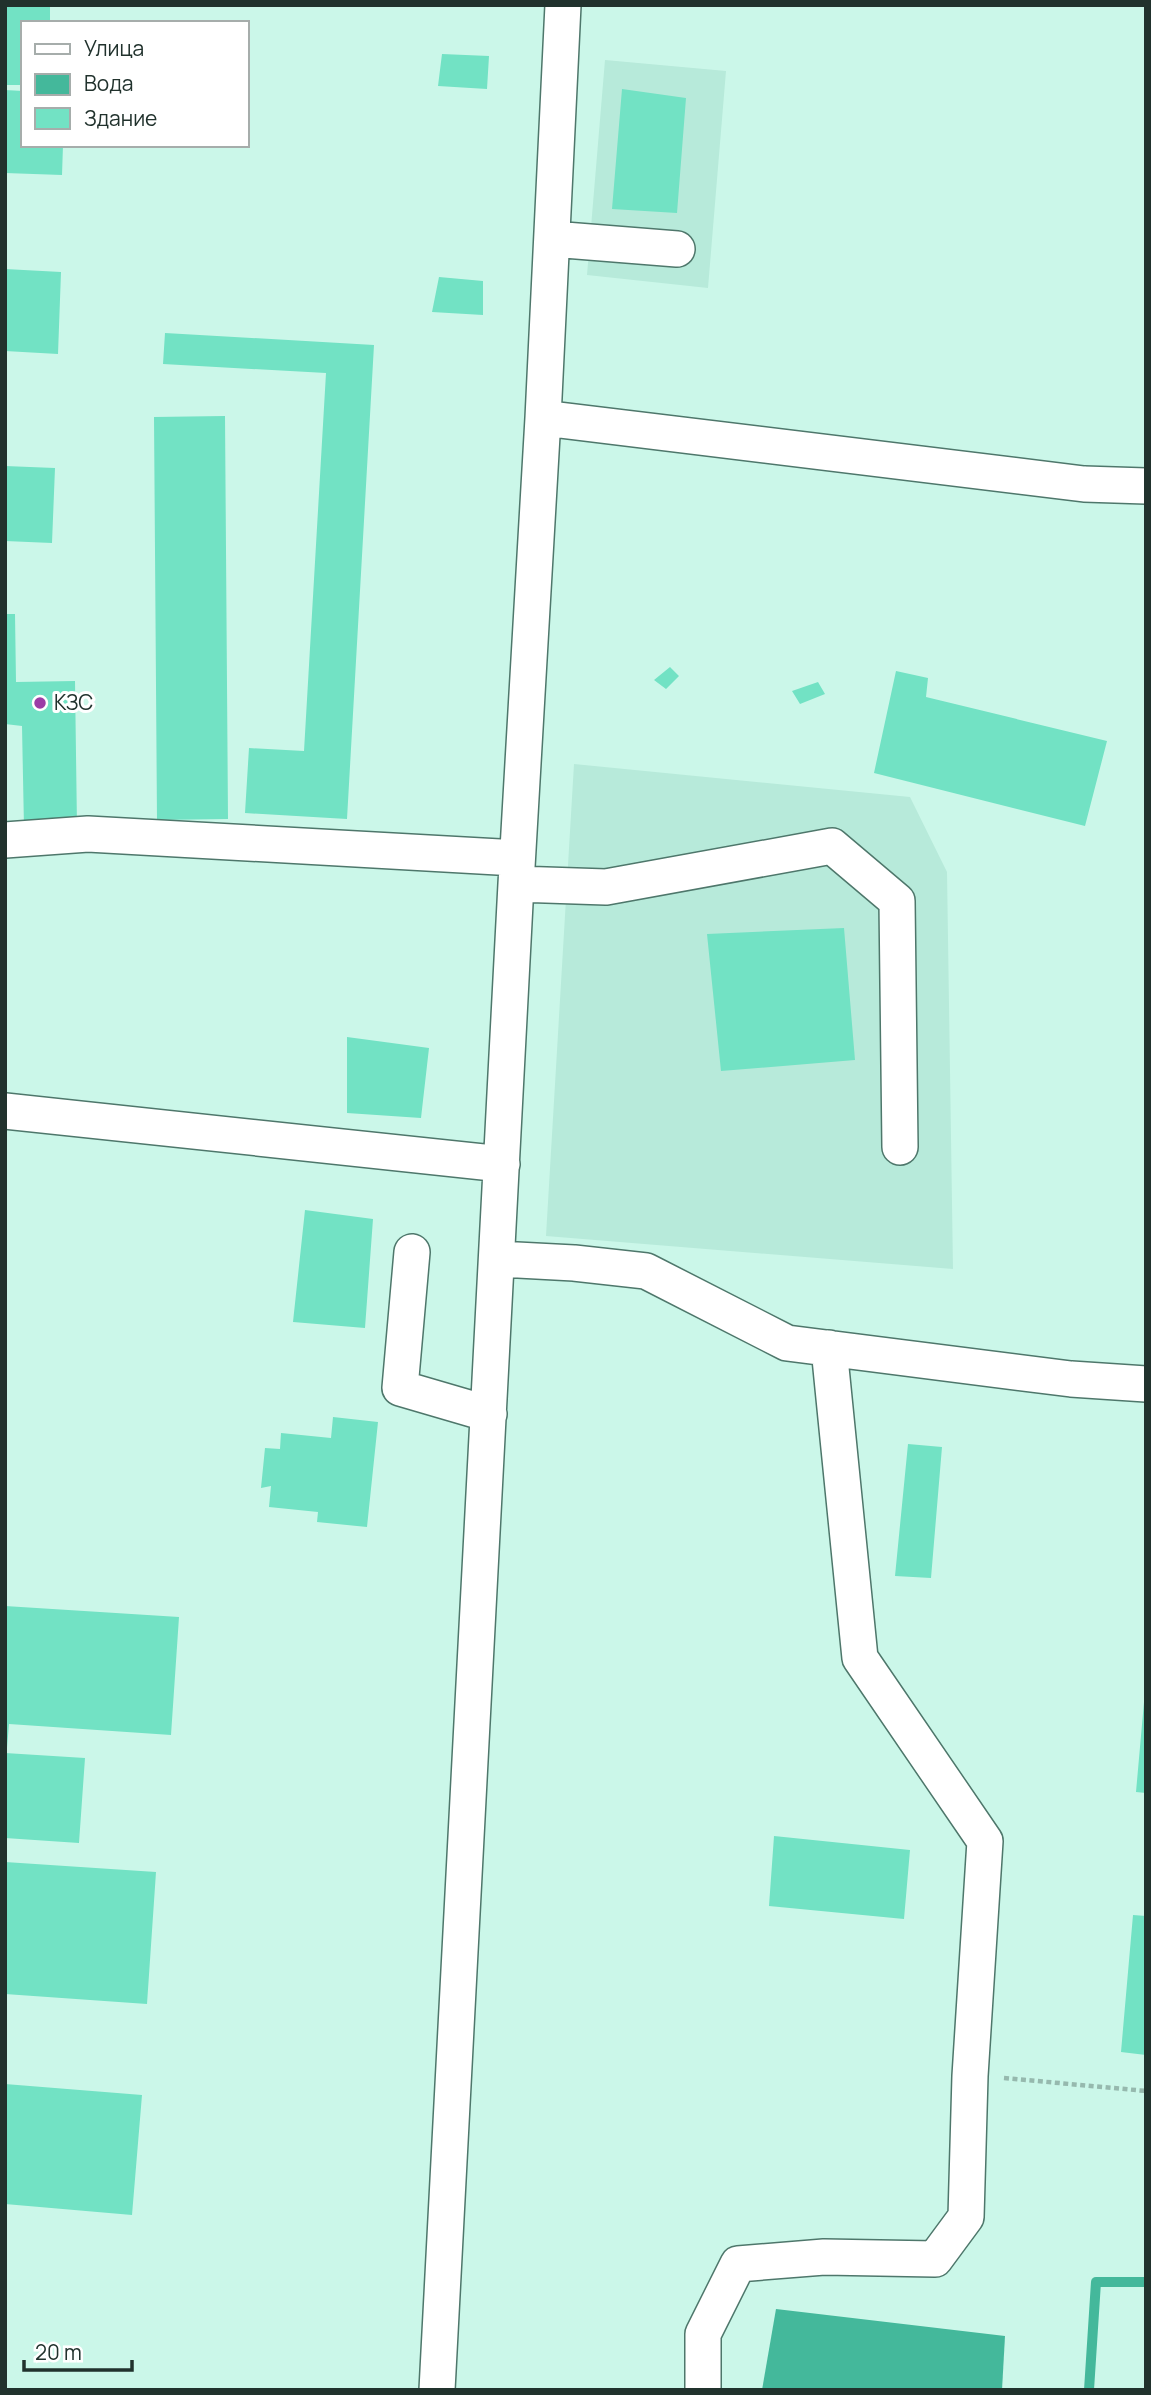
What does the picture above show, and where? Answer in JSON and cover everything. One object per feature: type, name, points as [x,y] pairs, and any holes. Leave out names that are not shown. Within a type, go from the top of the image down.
[{"type":"street","points":[[437,2390],[563,5]]},
{"type":"street","points":[[552,239],[677,249]]},
{"type":"street","points":[[543,418],[1084,484],[1146,486]]},
{"type":"street","points":[[5,840],[89,834],[516,871],[606,887],[832,846],[897,901],[900,1147]]},
{"type":"street","points":[[5,1111],[502,1164]]},
{"type":"street","points":[[412,1252],[400,1388],[488,1414]]},
{"type":"street","points":[[497,1259],[575,1263],[646,1271],[787,1343],[1071,1379],[1146,1384]]},
{"type":"street","points":[[702,2390],[703,2333],[738,2264],[824,2257],[935,2259],[967,2217],[970,2076],[985,1841],[860,1658],[829,1348]]},
{"type":"path","points":[[970,2076],[1146,2091]]},
{"type":"shaded area","points":[[605,60],[726,71],[708,288],[587,275]]},
{"type":"shaded area","points":[[574,764],[910,797],[947,872],[953,1269],[546,1236]]},
{"type":"water","points":[[776,2309],[1005,2336],[1002,2390],[762,2390]]},
{"type":"building","points":[[5,5],[50,5],[50,21],[21,21],[21,85],[5,85]]},
{"type":"building","points":[[442,54],[489,56],[487,89],[438,86]]},
{"type":"building","points":[[622,89],[686,98],[677,213],[612,209]]},
{"type":"building","points":[[5,90],[21,91],[21,147],[63,147],[62,175],[5,173]]},
{"type":"building","points":[[5,269],[61,272],[58,354],[5,351]]},
{"type":"building","points":[[439,277],[483,281],[483,315],[432,312]]},
{"type":"building","points":[[165,333],[374,345],[347,819],[245,813],[249,748],[304,751],[326,373],[163,364]]},
{"type":"building","points":[[225,416],[228,819],[157,820],[154,417]]},
{"type":"building","points":[[5,466],[55,468],[52,543],[5,541]]},
{"type":"building","name":"КЗС","points":[[5,614],[15,614],[16,682],[75,681],[77,827],[24,828],[22,726],[5,724]]},
{"type":"building","points":[[670,667],[679,676],[666,689],[654,680]]},
{"type":"building","points":[[896,671],[928,678],[926,697],[1107,741],[1085,826],[874,773]]},
{"type":"building","points":[[818,682],[825,694],[800,704],[792,691]]},
{"type":"building","points":[[844,928],[855,1060],[721,1071],[707,934]]},
{"type":"building","points":[[347,1037],[429,1048],[421,1118],[347,1113]]},
{"type":"building","points":[[305,1210],[373,1219],[365,1328],[293,1322]]},
{"type":"building","points":[[333,1417],[378,1422],[367,1527],[317,1522],[318,1512],[269,1507],[271,1486],[261,1488],[265,1448],[280,1449],[281,1433],[331,1438]]},
{"type":"building","points":[[908,1444],[942,1447],[931,1578],[895,1576]]},
{"type":"building","points":[[5,1606],[179,1617],[171,1735],[9,1724],[5,1748]]},
{"type":"building","points":[[1146,1702],[1146,1793],[1136,1792]]},
{"type":"building","points":[[5,1753],[85,1758],[79,1843],[5,1838]]},
{"type":"building","points":[[774,1836],[910,1850],[904,1919],[769,1906]]},
{"type":"building","points":[[5,1862],[156,1872],[147,2004],[5,1994]]},
{"type":"building","points":[[1133,1915],[1146,1916],[1146,2055],[1121,2052]]},
{"type":"building","points":[[5,2084],[142,2095],[132,2215],[5,2204]]},
{"type":"waterway","points":[[1089,2390],[1096,2282],[1146,2282]]},
{"type":"place","name":"КЗС","points":[[40,703]]}]
